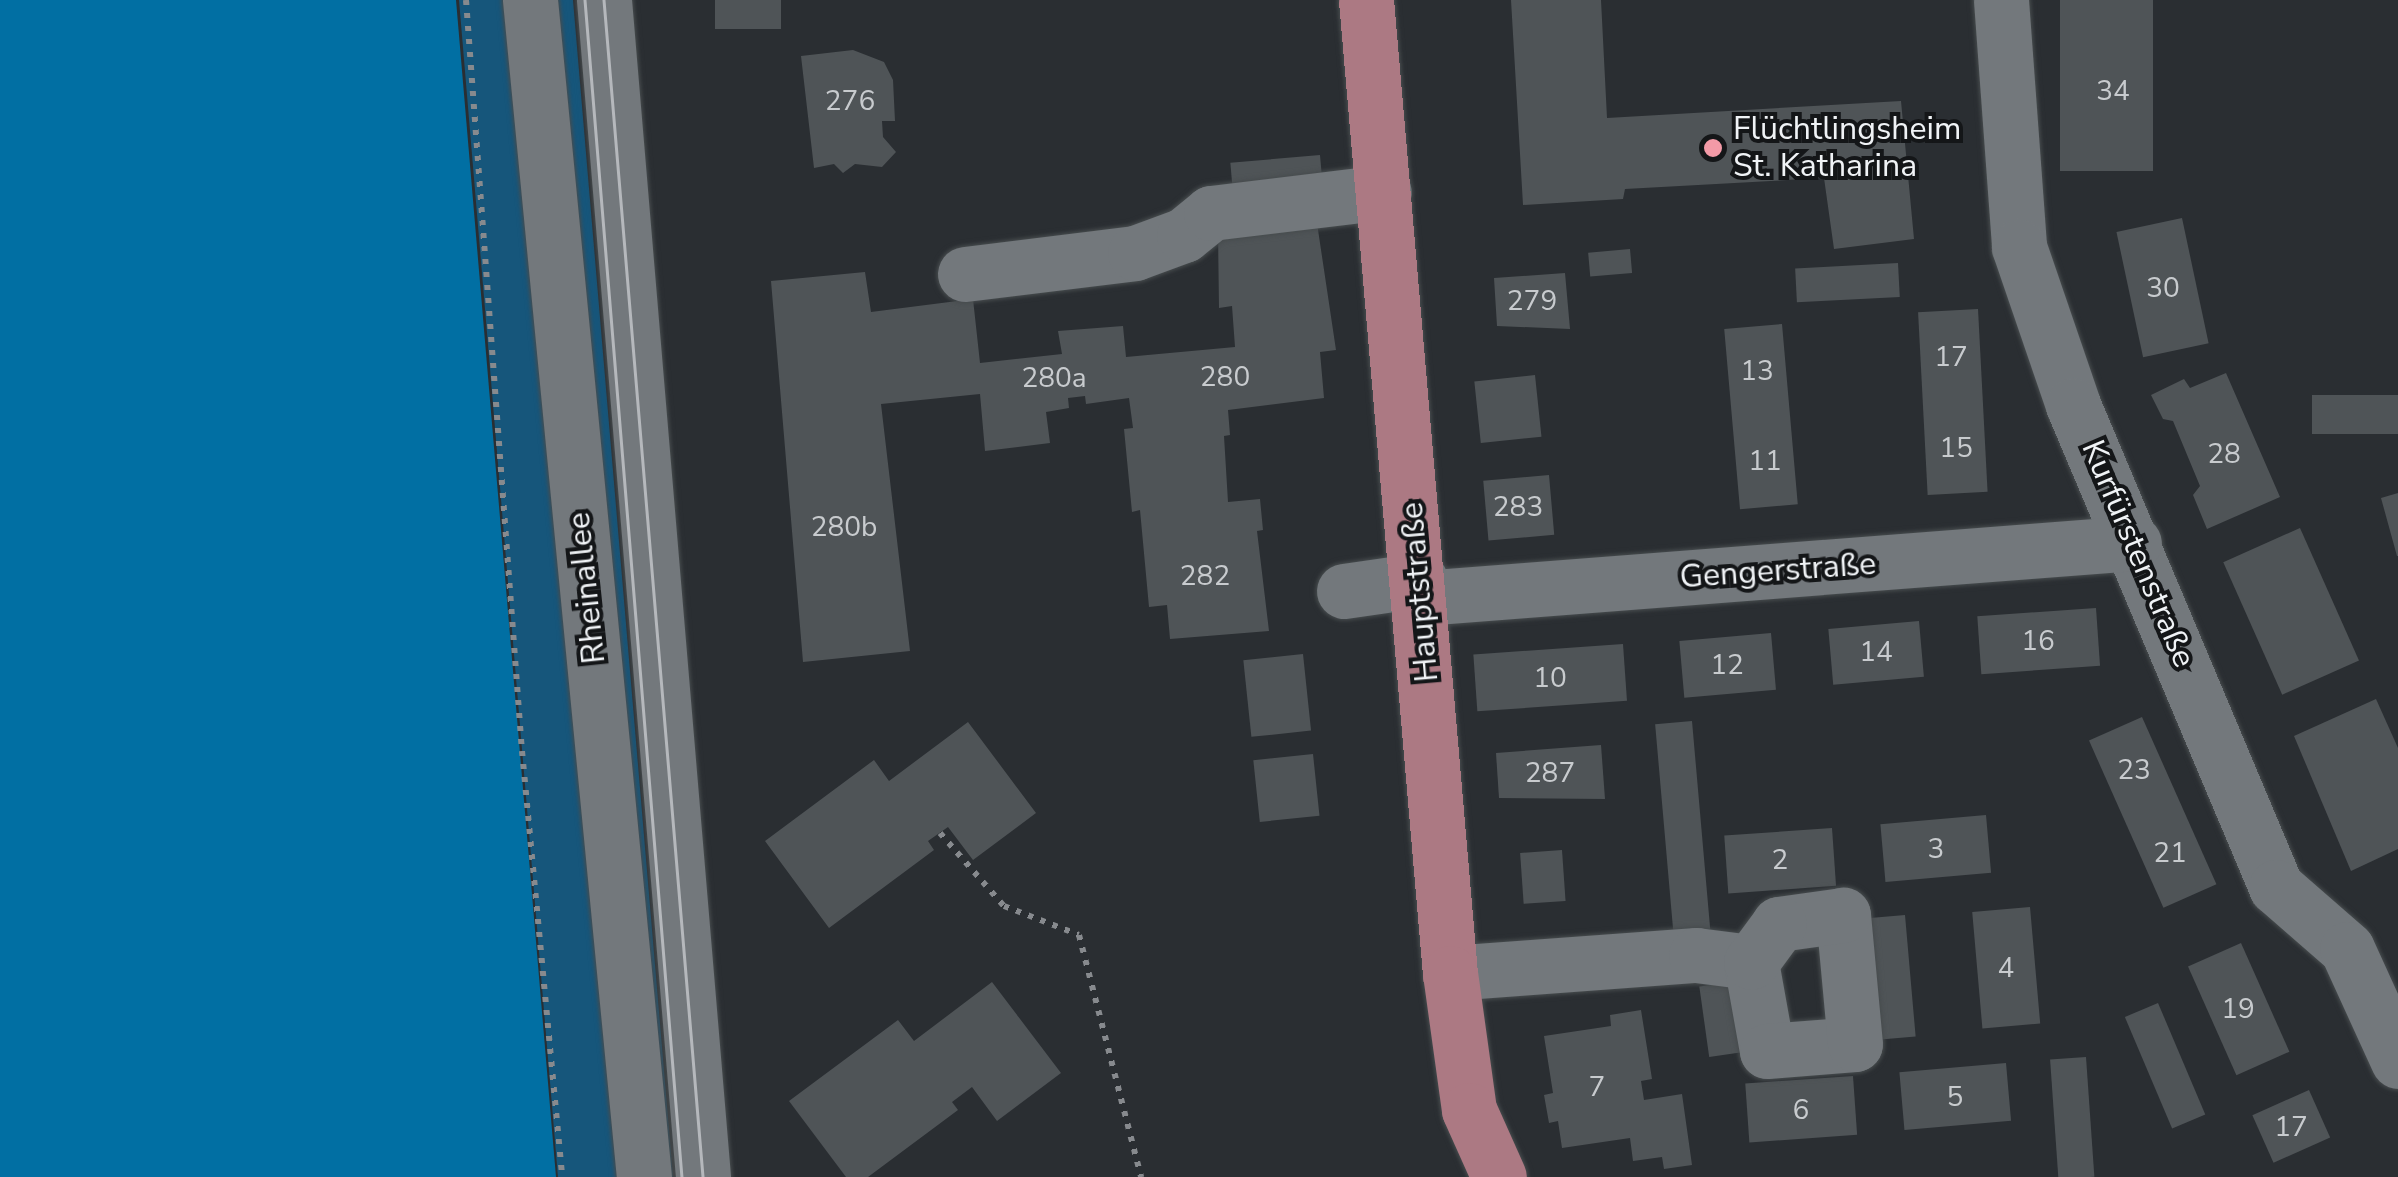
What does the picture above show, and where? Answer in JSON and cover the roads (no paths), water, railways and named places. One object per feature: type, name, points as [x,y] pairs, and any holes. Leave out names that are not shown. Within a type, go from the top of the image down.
[{"type":"main road","name":"Hauptstraße","points":[[1366,0],[1421,589],[1450,973],[1469,1110],[1499,1177]]},
{"type":"street","name":"Rheinallee","points":[[530,0],[644,1177]]},
{"type":"street","name":"Rheinallee","points":[[604,0],[703,1177]]},
{"type":"street","name":"Kurfürstenstraße","points":[[2001,0],[2019,247],[2073,405],[2276,887],[2347,949],[2398,1061]]},
{"type":"street","points":[[965,274],[1135,254],[1184,235],[1211,212],[1384,192]]},
{"type":"street","name":"Gengerstraße","points":[[1344,591],[2134,543]]},
{"type":"street","points":[[1450,973],[1696,954],[1751,962]]},
{"type":"tram line","points":[[585,0],[682,1177]]},
{"type":"tram line","points":[[604,0],[703,1177]]},
{"type":"place","name":"Flüchtlingsheim St. Katharina","points":[[1713,148]]}]
